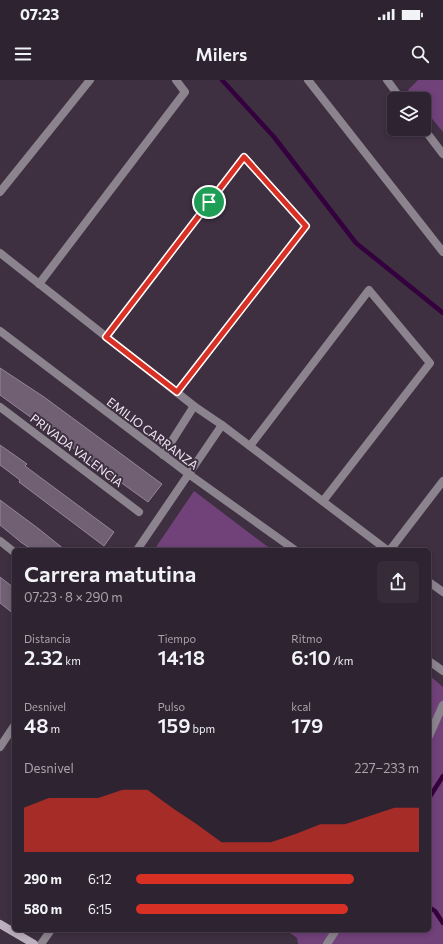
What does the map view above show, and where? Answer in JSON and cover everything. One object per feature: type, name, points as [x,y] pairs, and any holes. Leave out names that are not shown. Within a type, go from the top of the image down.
[{"type":"main road","points":[[0,924],[12,931]]},
{"type":"main road","points":[[14,932],[34,944]]},
{"type":"street","points":[[0,192],[90,80]]},
{"type":"street","points":[[39,284],[185,92],[176,80]]},
{"type":"street","points":[[308,80],[443,252]]},
{"type":"street","points":[[386,80],[395,92]]},
{"type":"street","points":[[429,136],[443,154]]},
{"type":"street","points":[[106,337],[244,157],[306,226],[177,392]]},
{"type":"street","points":[[0,253],[194,406],[222,425],[386,548]]},
{"type":"street","points":[[250,446],[369,290],[430,363],[323,502]]},
{"type":"street","name":"EMILIO CARRANZA","points":[[0,331],[163,455],[292,548]]},
{"type":"street","name":"PRIVADA VALENCIA","points":[[0,406],[139,512]]},
{"type":"street","points":[[163,455],[194,406]]},
{"type":"street","points":[[138,548],[190,475],[222,425]]},
{"type":"street","points":[[391,548],[443,481]]},
{"type":"street","points":[[0,542],[12,551]]},
{"type":"street","points":[[431,583],[443,592]]},
{"type":"street","points":[[431,662],[443,671]]},
{"type":"street","points":[[431,732],[443,705]]},
{"type":"street","points":[[0,746],[12,729]]},
{"type":"street","points":[[41,944],[50,932]]},
{"type":"street","points":[[327,944],[335,932]]},
{"type":"shaded area","points":[[418,80],[443,80],[443,132],[431,117],[431,92],[410,92],[408,90]]},
{"type":"shaded area","points":[[194,491],[269,548],[155,548]]},
{"type":"shaded area","points":[[431,677],[443,687],[443,944],[298,944],[297,938],[289,932],[431,932]]},
{"type":"building","points":[[0,368],[44,397],[162,484],[148,502],[0,395]]},
{"type":"building","points":[[0,445],[27,464],[25,466],[114,532],[104,546],[19,482],[20,480],[0,465]]},
{"type":"building","points":[[0,500],[63,548],[30,548],[0,525]]},
{"type":"building","points":[[0,577],[12,586],[12,612],[0,603]]},
{"type":"waterway","points":[[222,80],[274,137],[356,243],[443,313]]},
{"type":"waterway","points":[[431,795],[443,776]]},
{"type":"waterway","points":[[431,908],[435,911],[443,923]]},
{"type":"route","points":[[244,157],[306,226],[177,392],[106,337],[209,202],[244,157]]}]
